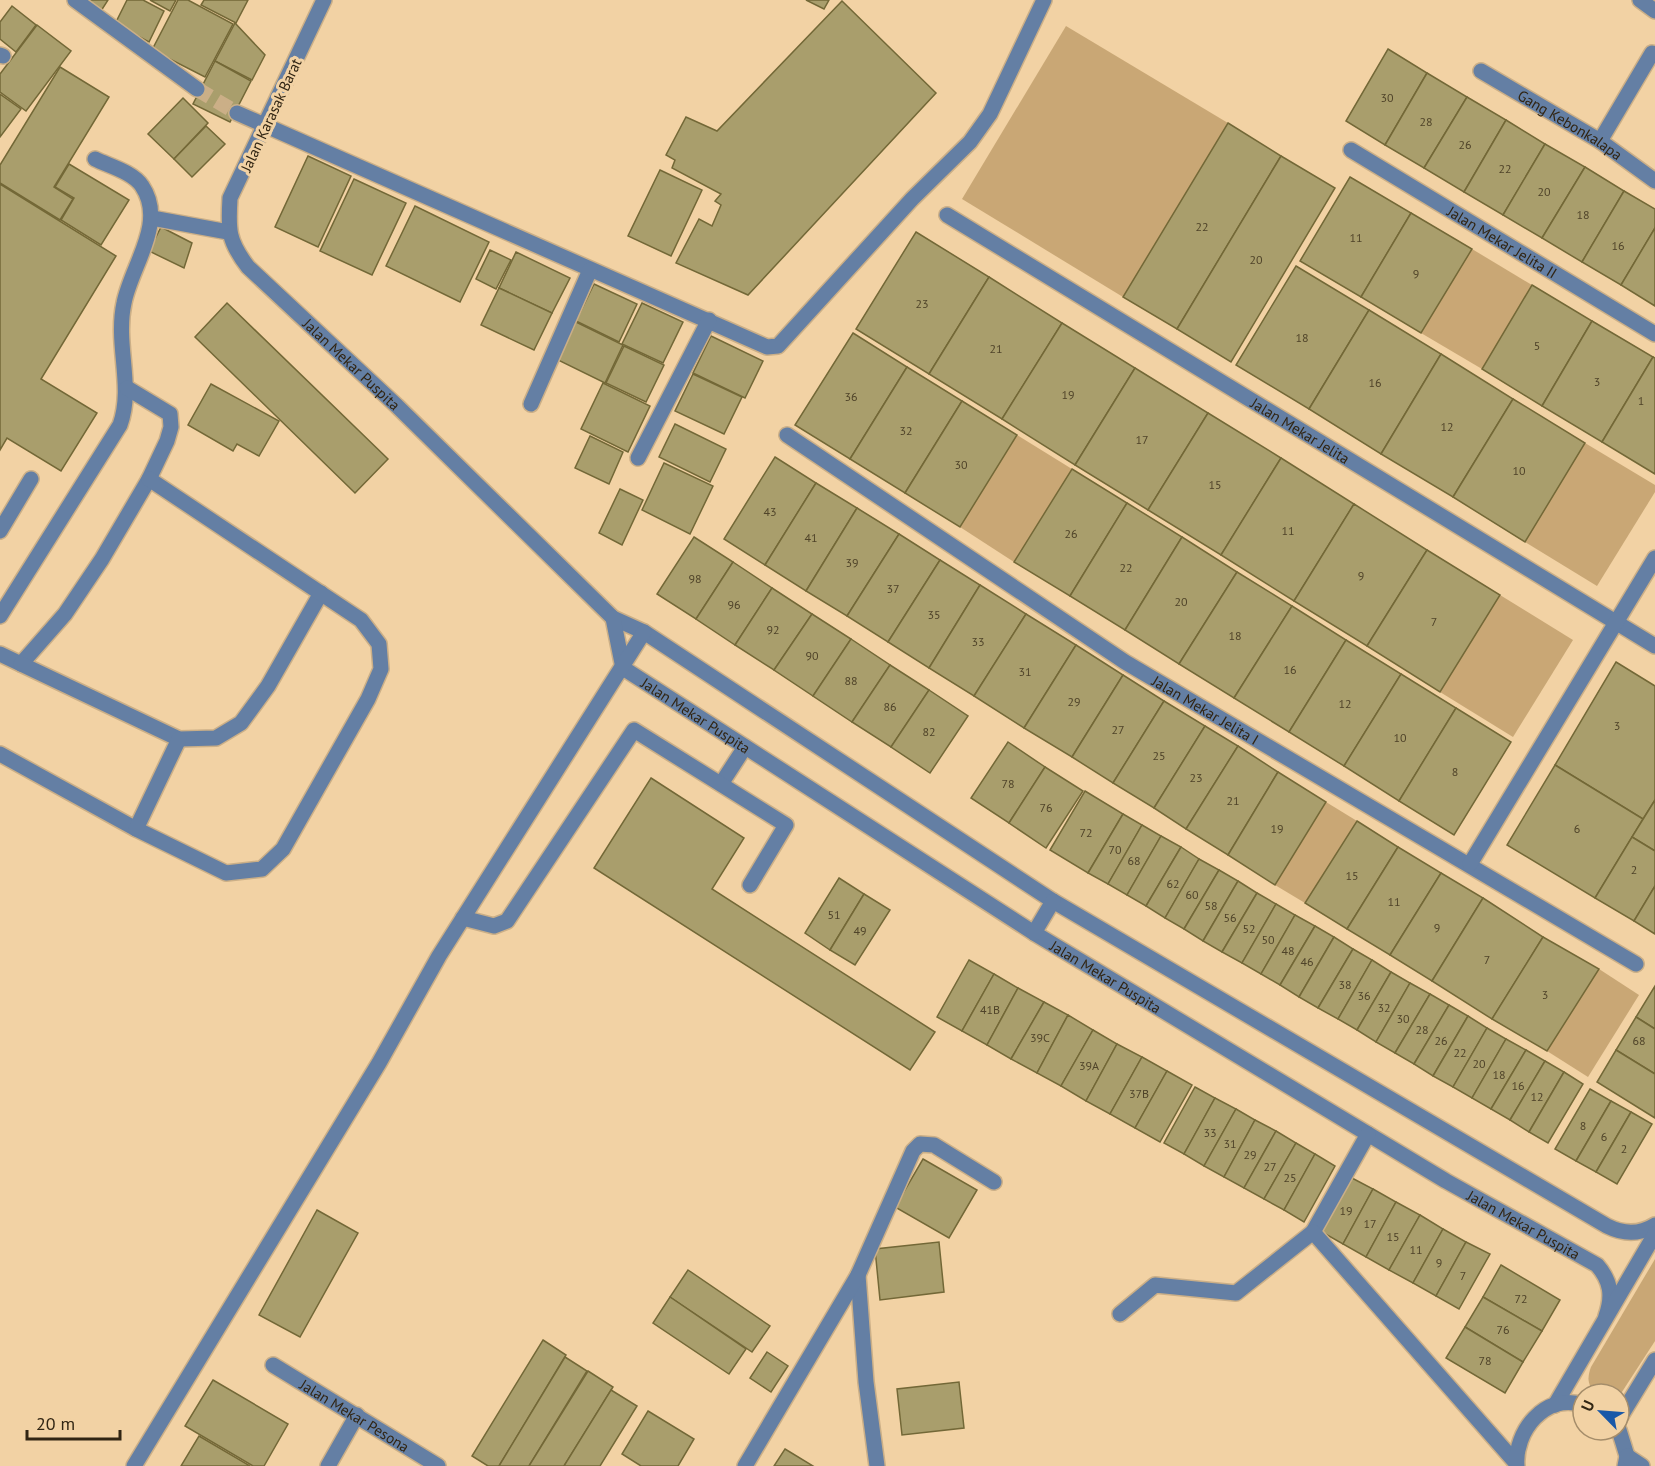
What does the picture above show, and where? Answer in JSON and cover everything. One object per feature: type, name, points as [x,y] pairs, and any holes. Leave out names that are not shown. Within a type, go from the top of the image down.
[{"type":"street","points":[[75,0],[197,89]]},
{"type":"street","name":"Jalan Karasak Barat","points":[[228,232],[230,198],[324,0]]},
{"type":"street","points":[[237,113],[767,347],[778,346],[912,199],[970,142],[990,114],[1044,0]]},
{"type":"street","points":[[1640,0],[1655,11]]},
{"type":"street","points":[[1599,141],[1652,53]]},
{"type":"street","name":"Gang Kebonkalapa","points":[[1481,71],[1599,141],[1655,181]]},
{"type":"street","name":"Jalan Mekar Jelita II","points":[[1351,150],[1655,334]]},
{"type":"street","points":[[0,616],[120,425],[125,411],[127,388],[123,372],[121,339],[124,303],[152,218],[142,186],[134,178],[95,159]]},
{"type":"street","name":"Jalan Mekar Jelita","points":[[947,215],[1655,646]]},
{"type":"street","points":[[152,218],[228,232]]},
{"type":"street","name":"Jalan Mekar Puspita","points":[[228,232],[231,242],[248,267],[397,406],[613,618],[644,632],[1053,901],[1607,1227],[1616,1231],[1636,1233],[1655,1225]]},
{"type":"street","points":[[531,404],[590,270]]},
{"type":"street","points":[[639,458],[709,320]]},
{"type":"street","points":[[21,664],[65,614],[148,479],[167,441],[171,427],[170,414],[127,388]]},
{"type":"street","name":"Jalan Mekar Jelita I","points":[[787,435],[1125,662],[1636,964]]},
{"type":"street","points":[[0,531],[31,479]]},
{"type":"street","points":[[0,754],[135,829],[226,873],[262,870],[283,849],[368,699],[381,669],[379,644],[361,620],[148,479]]},
{"type":"street","points":[[1470,864],[1655,558]]},
{"type":"street","points":[[0,654],[179,739],[216,738],[241,723],[268,686],[321,593]]},
{"type":"street","points":[[613,618],[623,668]]},
{"type":"street","points":[[134,1466],[379,1063],[463,918],[644,632]]},
{"type":"street","name":"Jalan Mekar Puspita","points":[[623,668],[1034,933],[1446,1181],[1597,1265],[1608,1282],[1611,1293],[1606,1316]]},
{"type":"street","points":[[463,918],[494,926],[507,921],[634,730],[786,825],[750,885]]},
{"type":"street","points":[[135,829],[179,739]]},
{"type":"street","points":[[721,784],[745,747]]},
{"type":"street","points":[[1034,933],[1053,901]]},
{"type":"street","points":[[1120,1314],[1155,1286],[1236,1293],[1313,1232],[1368,1134]]},
{"type":"street","points":[[745,1466],[858,1275],[913,1152],[920,1144],[934,1145],[994,1182]]},
{"type":"street","points":[[1313,1232],[1516,1465]]},
{"type":"street","points":[[1555,1405],[1655,1234]]},
{"type":"street","points":[[858,1275],[866,1382],[877,1466]]},
{"type":"street","points":[[1631,1399],[1655,1360]]},
{"type":"street","name":"Jalan Mekar Pesona","points":[[273,1365],[438,1466]]},
{"type":"street","points":[[1516,1465],[1518,1444],[1525,1427],[1538,1414],[1555,1405],[1571,1405]]},
{"type":"street","points":[[328,1466],[357,1415]]},
{"type":"street","points":[[1621,1442],[1626,1461],[1642,1466]]},
{"type":"shaded area","points":[[1066,26],[1228,123],[1123,297],[962,199]]},
{"type":"shaded area","points":[[1472,249],[1532,285],[1482,369],[1421,333]]},
{"type":"shaded area","points":[[1017,435],[1072,469],[1014,562],[960,527]]},
{"type":"shaded area","points":[[1585,443],[1655,485],[1655,492],[1597,586],[1525,542]]},
{"type":"shaded area","points":[[1500,595],[1573,640],[1513,737],[1440,692]]},
{"type":"shaded area","points":[[1326,802],[1357,821],[1305,903],[1275,885]]},
{"type":"shaded area","points":[[1599,969],[1639,995],[1588,1077],[1547,1051]]},
{"type":"shaded area","points":[[1655,1259],[1655,1341],[1628,1382],[1589,1382],[1591,1367]]},
{"type":"building","points":[[86,0],[108,0],[101,11]]},
{"type":"building","points":[[127,0],[143,0],[164,11],[149,42],[115,24]]},
{"type":"building","points":[[150,0],[176,0],[170,11]]},
{"type":"building","points":[[178,0],[188,0],[233,24],[205,77],[152,50]]},
{"type":"building","points":[[204,0],[248,0],[236,23],[201,5]]},
{"type":"building","points":[[806,0],[829,0],[824,9]]},
{"type":"building","points":[[842,1],[936,93],[748,295],[676,263],[699,219],[712,226],[721,205],[715,201],[721,194],[672,168],[675,160],[666,155],[686,117],[717,131]]},
{"type":"building","points":[[12,6],[36,25],[16,52],[0,39],[0,22]]},
{"type":"building","points":[[235,23],[265,55],[252,80],[215,61]]},
{"type":"building","points":[[37,25],[71,51],[26,111],[0,92],[0,74]]},
{"type":"building","points":[[1388,49],[1427,73],[1385,145],[1346,121]]},
{"type":"building","points":[[215,61],[251,81],[230,122],[193,104]]},
{"type":"building","points":[[60,67],[109,97],[54,187],[73,199],[60,220],[0,183],[0,165]]},
{"type":"building","points":[[1427,73],[1467,97],[1424,168],[1385,145]]},
{"type":"building","points":[[0,94],[21,109],[0,137]]},
{"type":"building","points":[[1467,97],[1506,120],[1464,192],[1424,168]]},
{"type":"building","points":[[183,98],[208,123],[174,159],[148,134]]},
{"type":"building","points":[[1506,120],[1545,144],[1503,215],[1464,192]]},
{"type":"building","points":[[1228,123],[1281,156],[1177,329],[1123,297]]},
{"type":"building","points":[[206,126],[225,144],[192,177],[174,159]]},
{"type":"building","points":[[1545,144],[1585,167],[1542,238],[1503,215]]},
{"type":"building","points":[[308,156],[351,176],[318,247],[275,227]]},
{"type":"building","points":[[1281,156],[1335,188],[1231,362],[1177,329]]},
{"type":"building","points":[[69,164],[129,200],[101,245],[61,220],[74,198],[55,187]]},
{"type":"building","points":[[1585,167],[1624,191],[1582,262],[1542,238]]},
{"type":"building","points":[[660,170],[702,190],[671,256],[628,236]]},
{"type":"building","points":[[1350,177],[1411,213],[1361,297],[1300,261]]},
{"type":"building","points":[[354,179],[406,203],[372,275],[320,251]]},
{"type":"building","points":[[0,184],[116,256],[41,379],[97,413],[61,471],[7,438],[0,450]]},
{"type":"building","points":[[1624,191],[1655,209],[1655,228],[1621,285],[1582,262]]},
{"type":"building","points":[[415,206],[489,242],[460,302],[386,266]]},
{"type":"building","points":[[1411,213],[1472,249],[1421,333],[1361,297]]},
{"type":"building","points":[[161,227],[192,243],[184,268],[149,251]]},
{"type":"building","points":[[1655,228],[1655,306],[1621,285]]},
{"type":"building","points":[[916,232],[989,277],[929,374],[856,329]]},
{"type":"building","points":[[490,250],[511,260],[496,289],[476,279]]},
{"type":"building","points":[[516,252],[570,278],[552,313],[499,288]]},
{"type":"building","points":[[1296,266],[1369,310],[1309,409],[1236,365]]},
{"type":"building","points":[[989,277],[1062,323],[1002,419],[929,374]]},
{"type":"building","points":[[594,284],[637,304],[619,342],[576,321]]},
{"type":"building","points":[[1532,285],[1592,321],[1542,406],[1482,369]]},
{"type":"building","points":[[499,288],[552,313],[534,350],[481,325]]},
{"type":"building","points":[[227,303],[388,459],[355,493],[195,337]]},
{"type":"building","points":[[642,303],[683,322],[663,363],[622,344]]},
{"type":"building","points":[[1369,310],[1441,354],[1381,454],[1309,409]]},
{"type":"building","points":[[1592,321],[1653,357],[1602,442],[1542,406]]},
{"type":"building","points":[[576,322],[623,345],[605,383],[558,360]]},
{"type":"building","points":[[1062,323],[1135,368],[1075,465],[1002,419]]},
{"type":"building","points":[[853,333],[907,367],[850,459],[795,425]]},
{"type":"building","points":[[711,336],[763,361],[745,398],[693,373]]},
{"type":"building","points":[[624,346],[664,365],[646,402],[606,383]]},
{"type":"building","points":[[1441,354],[1513,399],[1453,497],[1381,454]]},
{"type":"building","points":[[1653,357],[1655,358],[1655,474],[1602,442]]},
{"type":"building","points":[[907,367],[962,401],[905,493],[850,459]]},
{"type":"building","points":[[1135,368],[1208,413],[1148,510],[1075,465]]},
{"type":"building","points":[[693,374],[742,397],[724,434],[675,411]]},
{"type":"building","points":[[603,383],[650,406],[628,452],[581,429]]},
{"type":"building","points":[[211,384],[279,421],[259,456],[237,444],[233,451],[188,425]]},
{"type":"building","points":[[1513,399],[1585,443],[1525,542],[1453,497]]},
{"type":"building","points":[[962,401],[1017,435],[960,527],[905,493]]},
{"type":"building","points":[[1208,413],[1281,458],[1221,555],[1148,510]]},
{"type":"building","points":[[675,424],[726,449],[710,482],[659,457]]},
{"type":"building","points":[[590,436],[623,452],[609,484],[575,468]]},
{"type":"building","points":[[775,457],[816,483],[765,565],[724,539]]},
{"type":"building","points":[[1281,458],[1354,504],[1294,601],[1221,555]]},
{"type":"building","points":[[664,463],[713,486],[690,534],[642,510]]},
{"type":"building","points":[[1072,469],[1127,503],[1070,596],[1014,562]]},
{"type":"building","points":[[816,483],[857,508],[806,591],[765,565]]},
{"type":"building","points":[[620,489],[643,500],[622,545],[599,533]]},
{"type":"building","points":[[1127,503],[1182,537],[1125,630],[1070,596]]},
{"type":"building","points":[[1354,504],[1427,550],[1367,646],[1294,601]]},
{"type":"building","points":[[857,508],[899,534],[847,616],[806,591]]},
{"type":"building","points":[[899,534],[940,560],[888,642],[847,616]]},
{"type":"building","points":[[694,537],[733,562],[696,619],[657,594]]},
{"type":"building","points":[[1182,537],[1237,572],[1179,664],[1125,630]]},
{"type":"building","points":[[1427,550],[1500,595],[1440,692],[1367,646]]},
{"type":"building","points":[[940,560],[980,585],[929,668],[888,642]]},
{"type":"building","points":[[733,562],[772,588],[735,645],[696,619]]},
{"type":"building","points":[[1237,572],[1292,606],[1234,698],[1179,664]]},
{"type":"building","points":[[980,585],[1026,614],[974,696],[929,668]]},
{"type":"building","points":[[772,588],[812,614],[774,670],[735,645]]},
{"type":"building","points":[[1292,606],[1346,640],[1289,732],[1234,698]]},
{"type":"building","points":[[812,614],[851,639],[813,696],[774,670]]},
{"type":"building","points":[[1026,614],[1076,645],[1024,728],[974,696]]},
{"type":"building","points":[[851,639],[890,665],[852,722],[813,696]]},
{"type":"building","points":[[1346,640],[1401,674],[1344,766],[1289,732]]},
{"type":"building","points":[[1076,645],[1123,675],[1072,757],[1024,728]]},
{"type":"building","points":[[1616,662],[1655,686],[1655,800],[1643,819],[1555,765]]},
{"type":"building","points":[[890,665],[929,690],[891,747],[852,722]]},
{"type":"building","points":[[1401,674],[1456,708],[1399,801],[1344,766]]},
{"type":"building","points":[[1123,675],[1164,701],[1113,783],[1072,757]]},
{"type":"building","points":[[929,690],[968,716],[930,773],[891,747]]},
{"type":"building","points":[[1164,701],[1205,726],[1154,808],[1113,783]]},
{"type":"building","points":[[1456,708],[1511,742],[1454,835],[1399,801]]},
{"type":"building","points":[[1205,726],[1238,746],[1186,829],[1154,808]]},
{"type":"building","points":[[1008,742],[1045,767],[1009,823],[971,798]]},
{"type":"building","points":[[1238,746],[1278,772],[1228,855],[1186,829]]},
{"type":"building","points":[[1555,765],[1643,819],[1595,898],[1507,845]]},
{"type":"building","points":[[1045,767],[1083,791],[1046,848],[1009,823]]},
{"type":"building","points":[[1278,772],[1326,802],[1275,885],[1228,855]]},
{"type":"building","points":[[651,778],[744,838],[712,889],[935,1032],[910,1070],[594,868]]},
{"type":"building","points":[[1085,791],[1123,814],[1088,873],[1050,850]]},
{"type":"building","points":[[1655,800],[1655,851],[1632,837]]},
{"type":"building","points":[[1123,814],[1142,825],[1108,884],[1088,873]]},
{"type":"building","points":[[1357,821],[1398,847],[1347,929],[1305,903]]},
{"type":"building","points":[[1142,825],[1161,836],[1127,895],[1108,884]]},
{"type":"building","points":[[1161,836],[1181,847],[1146,906],[1127,895]]},
{"type":"building","points":[[1632,837],[1655,851],[1655,886],[1634,921],[1595,898]]},
{"type":"building","points":[[1181,847],[1199,859],[1165,918],[1146,906]]},
{"type":"building","points":[[1398,847],[1441,873],[1390,955],[1347,929]]},
{"type":"building","points":[[1199,859],[1219,870],[1184,929],[1165,918]]},
{"type":"building","points":[[1219,870],[1238,881],[1203,941],[1184,929]]},
{"type":"building","points":[[1441,873],[1483,898],[1432,981],[1390,955]]},
{"type":"building","points":[[839,878],[864,894],[830,950],[805,933]]},
{"type":"building","points":[[1238,881],[1257,893],[1222,952],[1203,941]]},
{"type":"building","points":[[1655,886],[1655,934],[1634,921]]},
{"type":"building","points":[[1257,893],[1276,904],[1242,963],[1222,952]]},
{"type":"building","points":[[864,894],[890,910],[855,965],[830,950]]},
{"type":"building","points":[[1483,898],[1543,937],[1492,1019],[1432,981]]},
{"type":"building","points":[[1276,904],[1295,915],[1261,974],[1242,963]]},
{"type":"building","points":[[1295,915],[1315,926],[1280,985],[1261,974]]},
{"type":"building","points":[[1315,926],[1334,937],[1299,997],[1280,985]]},
{"type":"building","points":[[1334,937],[1353,949],[1318,1008],[1299,997]]},
{"type":"building","points":[[1543,937],[1599,969],[1547,1051],[1492,1019]]},
{"type":"building","points":[[1353,949],[1372,960],[1338,1019],[1318,1008]]},
{"type":"building","points":[[969,960],[994,974],[962,1031],[937,1017]]},
{"type":"building","points":[[1372,960],[1391,972],[1357,1030],[1338,1019]]},
{"type":"building","points":[[1391,972],[1410,983],[1376,1042],[1357,1030]]},
{"type":"building","points":[[994,974],[1018,988],[987,1045],[962,1031]]},
{"type":"building","points":[[1410,983],[1430,994],[1395,1053],[1376,1042]]},
{"type":"building","points":[[1655,986],[1655,1029],[1636,1017]]},
{"type":"building","points":[[1018,988],[1044,1002],[1011,1059],[987,1045]]},
{"type":"building","points":[[1430,994],[1449,1005],[1414,1064],[1395,1053]]},
{"type":"building","points":[[1044,1002],[1068,1015],[1037,1073],[1011,1059]]},
{"type":"building","points":[[1449,1005],[1468,1016],[1433,1076],[1414,1064]]},
{"type":"building","points":[[1068,1015],[1093,1030],[1061,1086],[1037,1073]]},
{"type":"building","points":[[1468,1016],[1487,1028],[1453,1087],[1433,1076]]},
{"type":"building","points":[[1636,1017],[1655,1029],[1655,1074],[1616,1050]]},
{"type":"building","points":[[1487,1028],[1506,1039],[1472,1098],[1453,1087]]},
{"type":"building","points":[[1093,1030],[1117,1044],[1086,1101],[1061,1086]]},
{"type":"building","points":[[1506,1039],[1526,1050],[1491,1109],[1472,1098]]},
{"type":"building","points":[[1117,1044],[1142,1057],[1110,1114],[1086,1101]]},
{"type":"building","points":[[1526,1050],[1545,1061],[1510,1120],[1491,1109]]},
{"type":"building","points":[[1616,1050],[1655,1074],[1655,1118],[1597,1082]]},
{"type":"building","points":[[1142,1057],[1167,1071],[1135,1128],[1110,1114]]},
{"type":"building","points":[[1545,1061],[1564,1072],[1529,1132],[1510,1120]]},
{"type":"building","points":[[1167,1071],[1192,1085],[1160,1142],[1135,1128]]},
{"type":"building","points":[[1564,1072],[1583,1084],[1548,1143],[1529,1132]]},
{"type":"building","points":[[1195,1087],[1215,1098],[1184,1154],[1164,1143]]},
{"type":"building","points":[[1590,1089],[1611,1101],[1576,1161],[1555,1149]]},
{"type":"building","points":[[1215,1098],[1236,1109],[1204,1166],[1184,1154]]},
{"type":"building","points":[[1611,1101],[1631,1112],[1596,1172],[1576,1161]]},
{"type":"building","points":[[1236,1109],[1255,1120],[1224,1177],[1204,1166]]},
{"type":"building","points":[[1631,1112],[1652,1124],[1617,1184],[1596,1172]]},
{"type":"building","points":[[1255,1120],[1276,1131],[1244,1188],[1224,1177]]},
{"type":"building","points":[[1276,1131],[1296,1143],[1264,1199],[1244,1188]]},
{"type":"building","points":[[1296,1143],[1315,1154],[1284,1210],[1264,1199]]},
{"type":"building","points":[[1315,1154],[1335,1166],[1304,1222],[1284,1210]]},
{"type":"building","points":[[923,1159],[977,1190],[949,1238],[895,1207]]},
{"type":"building","points":[[1350,1177],[1373,1189],[1343,1244],[1320,1231]]},
{"type":"building","points":[[1373,1189],[1396,1202],[1366,1257],[1343,1244]]},
{"type":"building","points":[[1396,1202],[1420,1215],[1389,1270],[1366,1257]]},
{"type":"building","points":[[317,1210],[358,1233],[300,1337],[259,1315]]},
{"type":"building","points":[[1420,1215],[1443,1229],[1413,1283],[1389,1270]]},
{"type":"building","points":[[1443,1229],[1466,1242],[1436,1296],[1413,1283]]},
{"type":"building","points":[[939,1242],[944,1292],[880,1300],[875,1249]]},
{"type":"building","points":[[1466,1242],[1490,1254],[1459,1309],[1436,1296]]},
{"type":"building","points":[[1501,1265],[1560,1300],[1542,1331],[1483,1297]]},
{"type":"building","points":[[688,1270],[770,1326],[752,1352],[670,1297]]},
{"type":"building","points":[[670,1297],[746,1349],[729,1374],[653,1323]]},
{"type":"building","points":[[1483,1297],[1542,1331],[1523,1362],[1465,1327]]},
{"type":"building","points":[[1465,1327],[1523,1362],[1505,1393],[1446,1358]]},
{"type":"building","points":[[543,1340],[566,1355],[499,1466],[488,1466],[472,1456]]},
{"type":"building","points":[[767,1352],[788,1366],[771,1392],[750,1378]]},
{"type":"building","points":[[565,1357],[587,1371],[529,1466],[499,1466]]},
{"type":"building","points":[[588,1371],[613,1387],[564,1466],[529,1466]]},
{"type":"building","points":[[213,1380],[288,1424],[264,1466],[253,1466],[185,1426]]},
{"type":"building","points":[[959,1382],[964,1428],[902,1435],[897,1389]]},
{"type":"building","points":[[611,1390],[637,1406],[600,1466],[564,1466]]},
{"type":"building","points":[[648,1411],[694,1439],[678,1466],[641,1466],[622,1454]]},
{"type":"building","points":[[199,1436],[250,1466],[181,1466]]},
{"type":"building","points":[[785,1449],[813,1466],[774,1466]]},
{"type":"tunnel","points":[[197,89],[237,113]]}]
